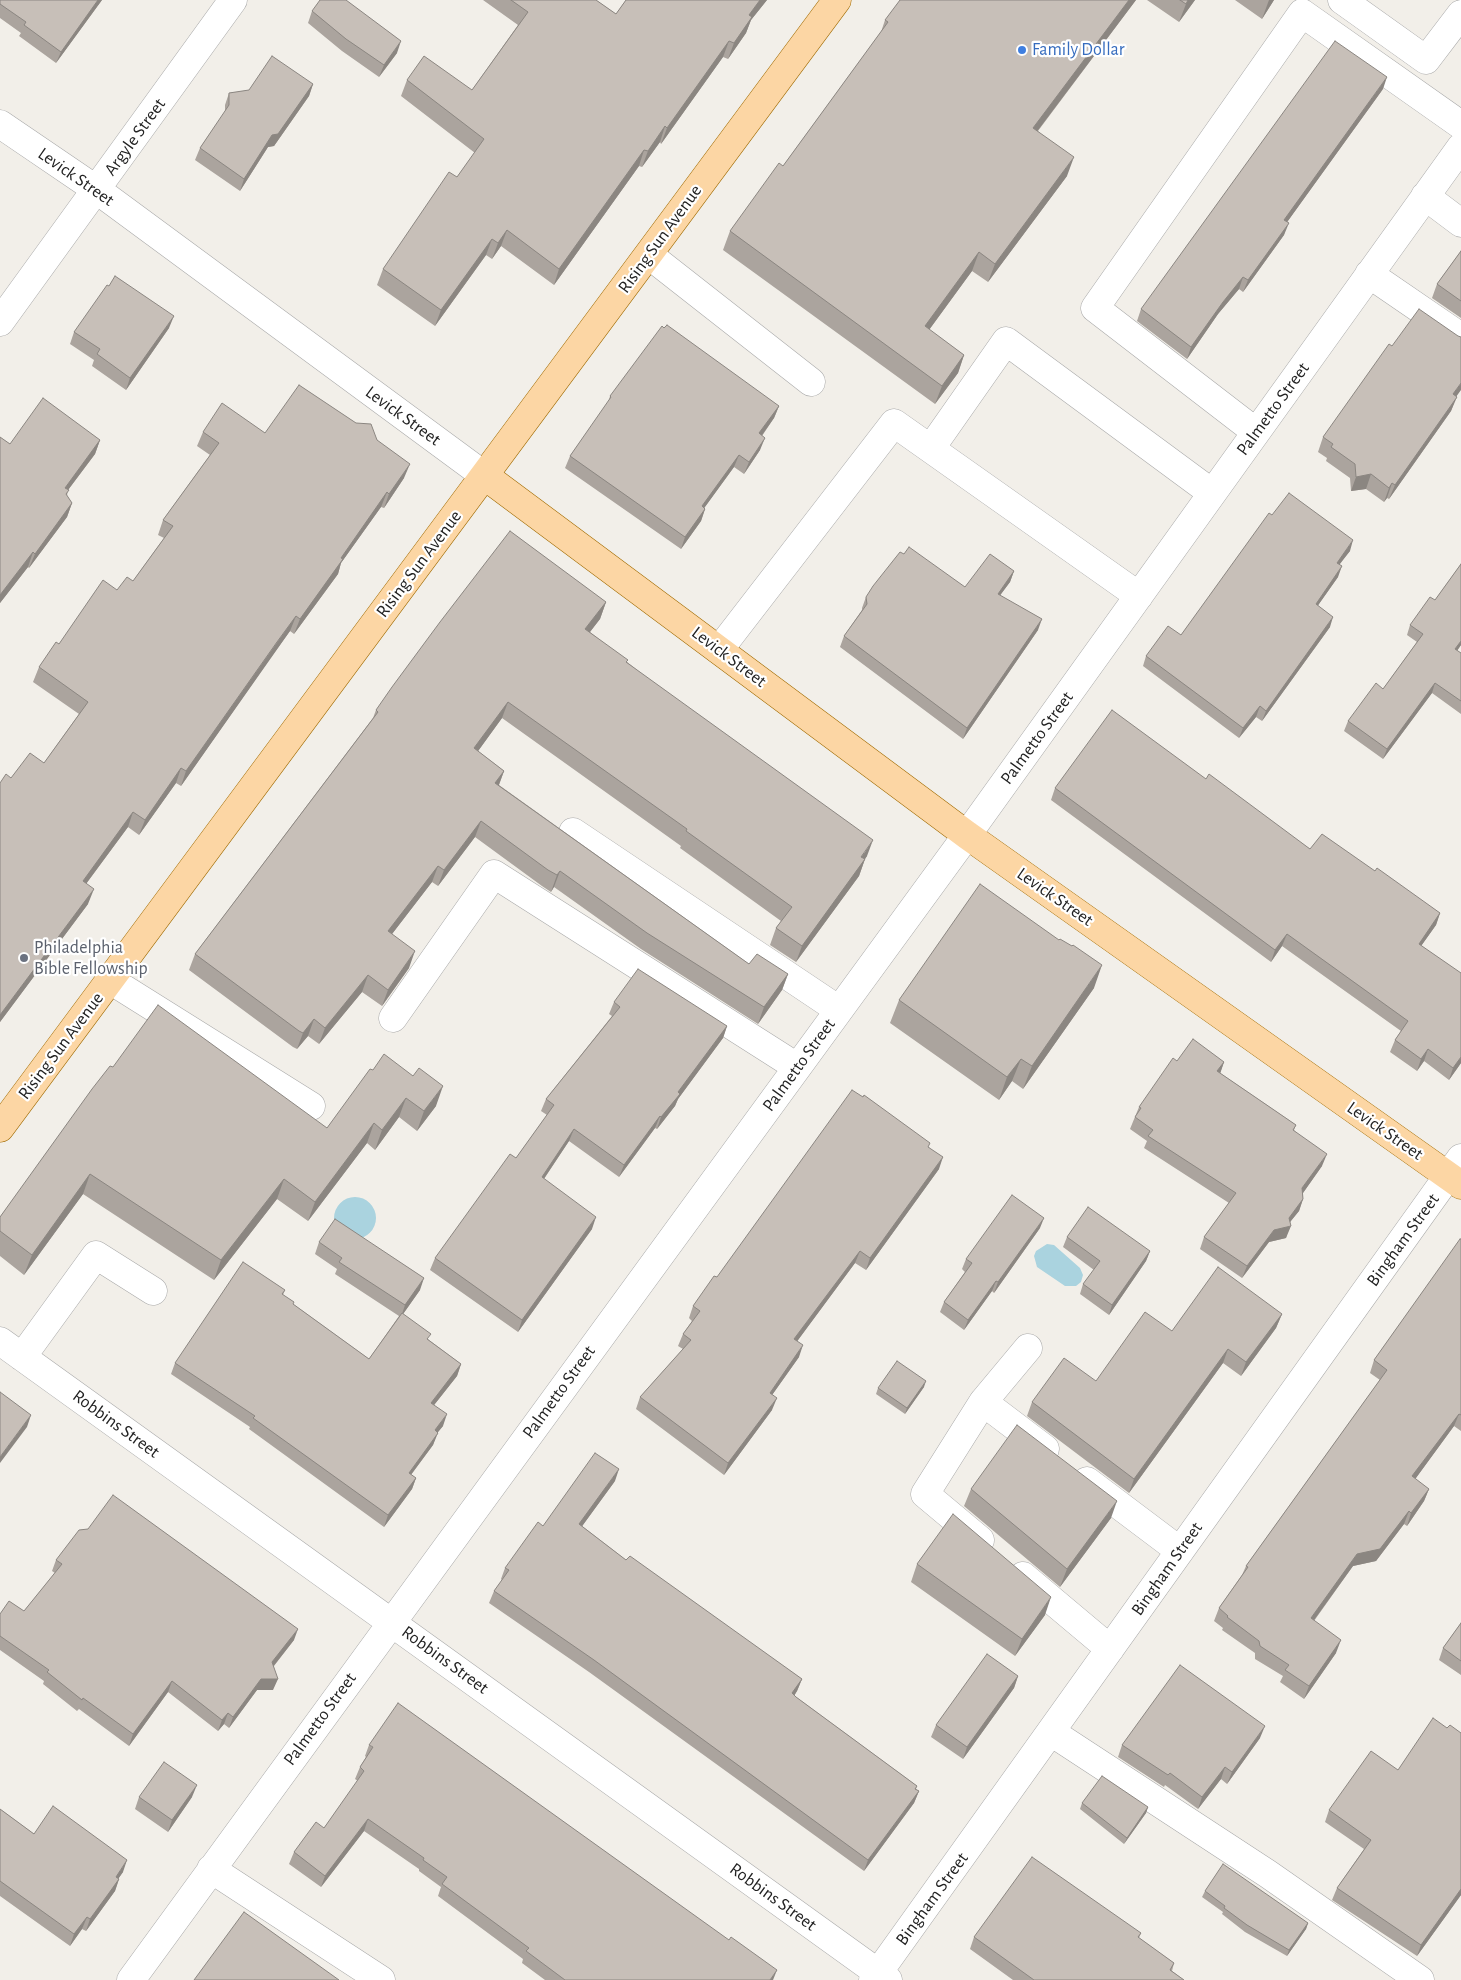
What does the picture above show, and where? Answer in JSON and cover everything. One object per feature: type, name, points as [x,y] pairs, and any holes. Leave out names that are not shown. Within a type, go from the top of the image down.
[{"type":"main road","name":"Rising Sun Avenue","points":[[0,1128],[837,0]]},
{"type":"main road","name":"Levick Street","points":[[485,476],[967,835],[1457,1173]]},
{"type":"street","name":"Argyle Street","points":[[0,322],[233,0]]},
{"type":"street","points":[[1342,0],[1426,60],[1461,14]]},
{"type":"street","points":[[1455,0],[1461,5]]},
{"type":"street","points":[[1256,432],[1096,308],[1302,13],[1461,125]]},
{"type":"street","name":"Levick Street","points":[[0,124],[96,190],[485,476]]},
{"type":"street","name":"Palmetto Street","points":[[131,1980],[391,1621],[967,835],[1461,147]]},
{"type":"street","points":[[1425,196],[1461,223]]},
{"type":"street","points":[[649,255],[811,382]]},
{"type":"street","points":[[1369,274],[1461,337]]},
{"type":"street","points":[[930,448],[1006,341],[1212,493]]},
{"type":"street","points":[[719,650],[894,423],[1139,596]]},
{"type":"street","points":[[573,832],[839,1010]]},
{"type":"street","points":[[392,1018],[494,874],[797,1067]]},
{"type":"street","points":[[110,980],[311,1106]]},
{"type":"street","name":"Bingham Street","points":[[880,1978],[1051,1732],[1180,1551],[1457,1173]]},
{"type":"street","points":[[22,1357],[96,1255],[153,1291]]},
{"type":"street","name":"Robbins Street","points":[[0,1341],[391,1621],[880,1978]]},
{"type":"street","points":[[1028,1348],[982,1402],[925,1494],[1110,1649]]},
{"type":"street","points":[[982,1402],[1180,1551]]},
{"type":"street","points":[[1051,1732],[1268,1874],[1420,1980]]},
{"type":"street","points":[[211,1869],[381,1980]]},
{"type":"water","points":[[355,1197],[370,1203],[376,1218],[370,1233],[355,1239],[340,1233],[334,1218],[340,1203]]},
{"type":"water","points":[[1047,1244],[1054,1245],[1080,1268],[1083,1275],[1081,1282],[1076,1286],[1065,1286],[1037,1267],[1034,1256],[1036,1251]]},
{"type":"building","points":[[0,0],[98,0],[61,52],[24,25],[26,22],[0,4]]},
{"type":"building","points":[[320,0],[346,0],[401,41],[384,65],[346,39],[312,11]]},
{"type":"building","points":[[511,0],[596,0],[616,14],[626,0],[760,0],[749,15],[752,17],[734,43],[729,41],[667,128],[665,126],[648,151],[644,150],[559,269],[507,230],[498,243],[492,239],[441,310],[383,269],[449,172],[457,177],[484,139],[407,80],[424,56],[472,90],[528,12]]},
{"type":"building","points":[[900,0],[1129,0],[1033,128],[1074,157],[995,264],[979,252],[925,326],[964,355],[942,386],[730,231],[779,163],[783,166],[888,22],[885,20]]},
{"type":"building","points":[[1180,0],[1188,0],[1186,4]]},
{"type":"building","points":[[1335,41],[1387,77],[1284,220],[1289,223],[1248,280],[1243,277],[1191,347],[1141,309]]},
{"type":"building","points":[[272,56],[313,84],[278,134],[272,135],[244,179],[200,148],[229,105],[229,93],[249,90]]},
{"type":"building","points":[[1461,251],[1461,301],[1437,284]]},
{"type":"building","points":[[115,276],[174,316],[130,378],[97,354],[100,349],[74,332]]},
{"type":"building","points":[[1419,309],[1461,337],[1461,383],[1453,394],[1457,397],[1395,485],[1392,483],[1389,488],[1371,474],[1356,477],[1355,464],[1331,447],[1333,444],[1323,437],[1389,344],[1392,346]]},
{"type":"building","points":[[667,325],[779,406],[759,433],[765,438],[749,462],[739,455],[702,506],[705,509],[685,537],[570,456],[610,396],[662,326],[664,328]]},
{"type":"building","points":[[299,385],[356,423],[371,424],[377,440],[410,464],[389,494],[387,492],[341,558],[343,559],[300,619],[296,616],[277,642],[186,771],[181,768],[145,820],[133,812],[83,881],[94,889],[0,1015],[0,783],[6,774],[11,778],[30,753],[44,763],[88,702],[39,667],[56,642],[59,644],[103,580],[117,590],[127,577],[133,581],[173,526],[163,520],[219,443],[203,432],[222,403],[265,433]]},
{"type":"building","points":[[43,398],[100,440],[65,488],[69,490],[66,494],[72,503],[35,554],[33,552],[0,595],[0,437],[10,444]]},
{"type":"building","points":[[1289,493],[1353,540],[1337,563],[1342,566],[1316,604],[1333,617],[1266,711],[1260,706],[1243,728],[1146,656],[1168,626],[1181,635],[1269,513],[1272,515]]},
{"type":"building","points":[[510,531],[606,602],[585,629],[628,660],[626,662],[873,840],[861,857],[865,859],[802,946],[776,928],[792,907],[686,831],[687,829],[508,702],[474,748],[504,771],[495,783],[749,964],[757,954],[788,974],[764,1007],[647,933],[560,871],[557,875],[548,870],[481,821],[444,870],[438,866],[388,931],[415,951],[388,990],[368,975],[325,1028],[314,1019],[303,1033],[195,954],[378,712],[376,710],[392,687]]},
{"type":"building","points":[[909,547],[965,587],[990,554],[1014,571],[998,594],[1042,619],[967,728],[844,636],[867,604],[866,597],[873,586],[900,552],[904,554]]},
{"type":"building","points":[[1461,564],[1461,641],[1455,649],[1461,653],[1461,701],[1435,683],[1387,749],[1348,721],[1376,683],[1383,689],[1423,634],[1410,625],[1430,597],[1435,600]]},
{"type":"building","points":[[1112,710],[1206,779],[1209,774],[1310,849],[1322,834],[1375,871],[1377,868],[1440,913],[1419,944],[1461,973],[1461,1057],[1453,1068],[1428,1049],[1421,1059],[1395,1040],[1408,1021],[1287,934],[1275,950],[1055,788]]},
{"type":"building","points":[[980,884],[1059,940],[1073,945],[1102,965],[1032,1066],[1021,1059],[1007,1077],[899,1000]]},
{"type":"building","points":[[638,969],[727,1026],[678,1092],[680,1094],[660,1116],[624,1165],[574,1129],[542,1177],[596,1217],[522,1320],[435,1258],[510,1154],[516,1158],[554,1105],[546,1099],[620,1007],[614,1002]]},
{"type":"building","points":[[158,1005],[327,1128],[370,1069],[373,1070],[384,1054],[413,1076],[419,1068],[443,1086],[424,1111],[406,1098],[382,1130],[374,1123],[315,1202],[284,1179],[221,1260],[90,1174],[32,1255],[0,1231],[0,1217],[92,1089],[110,1066],[113,1067]]},
{"type":"building","points":[[1193,1039],[1224,1062],[1217,1071],[1296,1125],[1293,1130],[1327,1154],[1302,1188],[1303,1199],[1289,1218],[1291,1226],[1274,1230],[1247,1266],[1204,1237],[1236,1193],[1148,1136],[1153,1130],[1135,1117],[1141,1108],[1139,1107],[1173,1058],[1177,1061]]},
{"type":"building","points":[[852,1090],[863,1097],[864,1095],[930,1143],[928,1147],[943,1157],[870,1258],[860,1251],[794,1339],[803,1345],[770,1393],[777,1398],[728,1463],[640,1397],[691,1340],[683,1334],[700,1311],[693,1306],[714,1276],[717,1277]]},
{"type":"building","points":[[1012,1195],[1044,1218],[968,1320],[944,1302],[972,1263],[966,1259]]},
{"type":"building","points":[[1088,1207],[1150,1251],[1112,1305],[1083,1284],[1100,1261],[1067,1237]]},
{"type":"building","points":[[335,1219],[424,1278],[405,1305],[339,1262],[342,1258],[319,1242]]},
{"type":"building","points":[[1460,1239],[1461,1415],[1459,1414],[1412,1476],[1429,1489],[1411,1513],[1409,1511],[1380,1549],[1357,1554],[1311,1618],[1341,1640],[1309,1686],[1285,1670],[1289,1665],[1260,1646],[1259,1641],[1227,1617],[1219,1608],[1248,1567],[1246,1566],[1387,1370],[1374,1360]]},
{"type":"building","points":[[243,1262],[285,1290],[282,1294],[294,1302],[293,1304],[369,1359],[402,1313],[431,1334],[427,1339],[461,1364],[431,1403],[447,1414],[435,1430],[438,1433],[409,1473],[416,1478],[388,1515],[253,1418],[255,1416],[175,1363]]},
{"type":"building","points":[[1218,1267],[1282,1314],[1246,1362],[1228,1349],[1134,1479],[1032,1402],[1064,1358],[1096,1381],[1145,1312],[1172,1331]]},
{"type":"building","points":[[897,1361],[926,1381],[907,1408],[878,1388]]},
{"type":"building","points":[[0,1392],[31,1415],[0,1457]]},
{"type":"building","points":[[1017,1425],[1117,1501],[1067,1569],[971,1489]]},
{"type":"building","points":[[595,1453],[619,1469],[579,1524],[626,1560],[630,1556],[802,1679],[792,1693],[796,1697],[917,1786],[915,1789],[919,1791],[868,1860],[594,1660],[494,1591],[509,1570],[505,1568],[538,1522],[543,1526]]},
{"type":"building","points":[[113,1495],[298,1629],[272,1662],[278,1679],[261,1679],[233,1717],[228,1713],[222,1720],[172,1681],[133,1734],[83,1698],[82,1700],[47,1672],[49,1670],[0,1636],[0,1614],[9,1601],[24,1611],[62,1564],[56,1560],[79,1530],[88,1529]]},
{"type":"building","points":[[953,1514],[1051,1597],[1022,1639],[917,1564]]},
{"type":"building","points":[[1461,1623],[1461,1661],[1443,1648]]},
{"type":"building","points":[[987,1654],[1018,1676],[967,1747],[936,1725]]},
{"type":"building","points":[[1180,1665],[1265,1726],[1232,1772],[1225,1767],[1202,1797],[1170,1773],[1168,1775],[1122,1745]]},
{"type":"building","points":[[398,1703],[729,1940],[731,1937],[777,1970],[770,1980],[565,1980],[526,1951],[529,1948],[442,1884],[447,1877],[423,1860],[424,1858],[368,1819],[325,1876],[294,1852],[316,1822],[324,1828],[364,1771],[360,1767],[373,1747],[369,1745]]},
{"type":"building","points":[[1433,1718],[1447,1728],[1450,1725],[1461,1733],[1461,1889],[1421,1945],[1337,1888],[1371,1840],[1329,1810],[1371,1751],[1398,1770]]},
{"type":"building","points":[[164,1762],[197,1785],[172,1820],[139,1797]]},
{"type":"building","points":[[1102,1776],[1148,1807],[1127,1838],[1082,1803]]},
{"type":"building","points":[[53,1806],[127,1860],[116,1877],[119,1879],[109,1893],[90,1919],[87,1917],[74,1934],[0,1881],[0,1809],[34,1834]]},
{"type":"building","points":[[1032,1857],[1141,1933],[1138,1937],[1174,1963],[1170,1970],[1184,1980],[1034,1980],[974,1937]]},
{"type":"building","points":[[1223,1864],[1308,1923],[1289,1950],[1247,1925],[1205,1891]]},
{"type":"building","points":[[244,1912],[339,1980],[194,1980]]},
{"type":"place","name":"Family Dollar","points":[[1022,50]]},
{"type":"place","name":"Philadelphia Bible Fellowship","points":[[24,958]]}]
